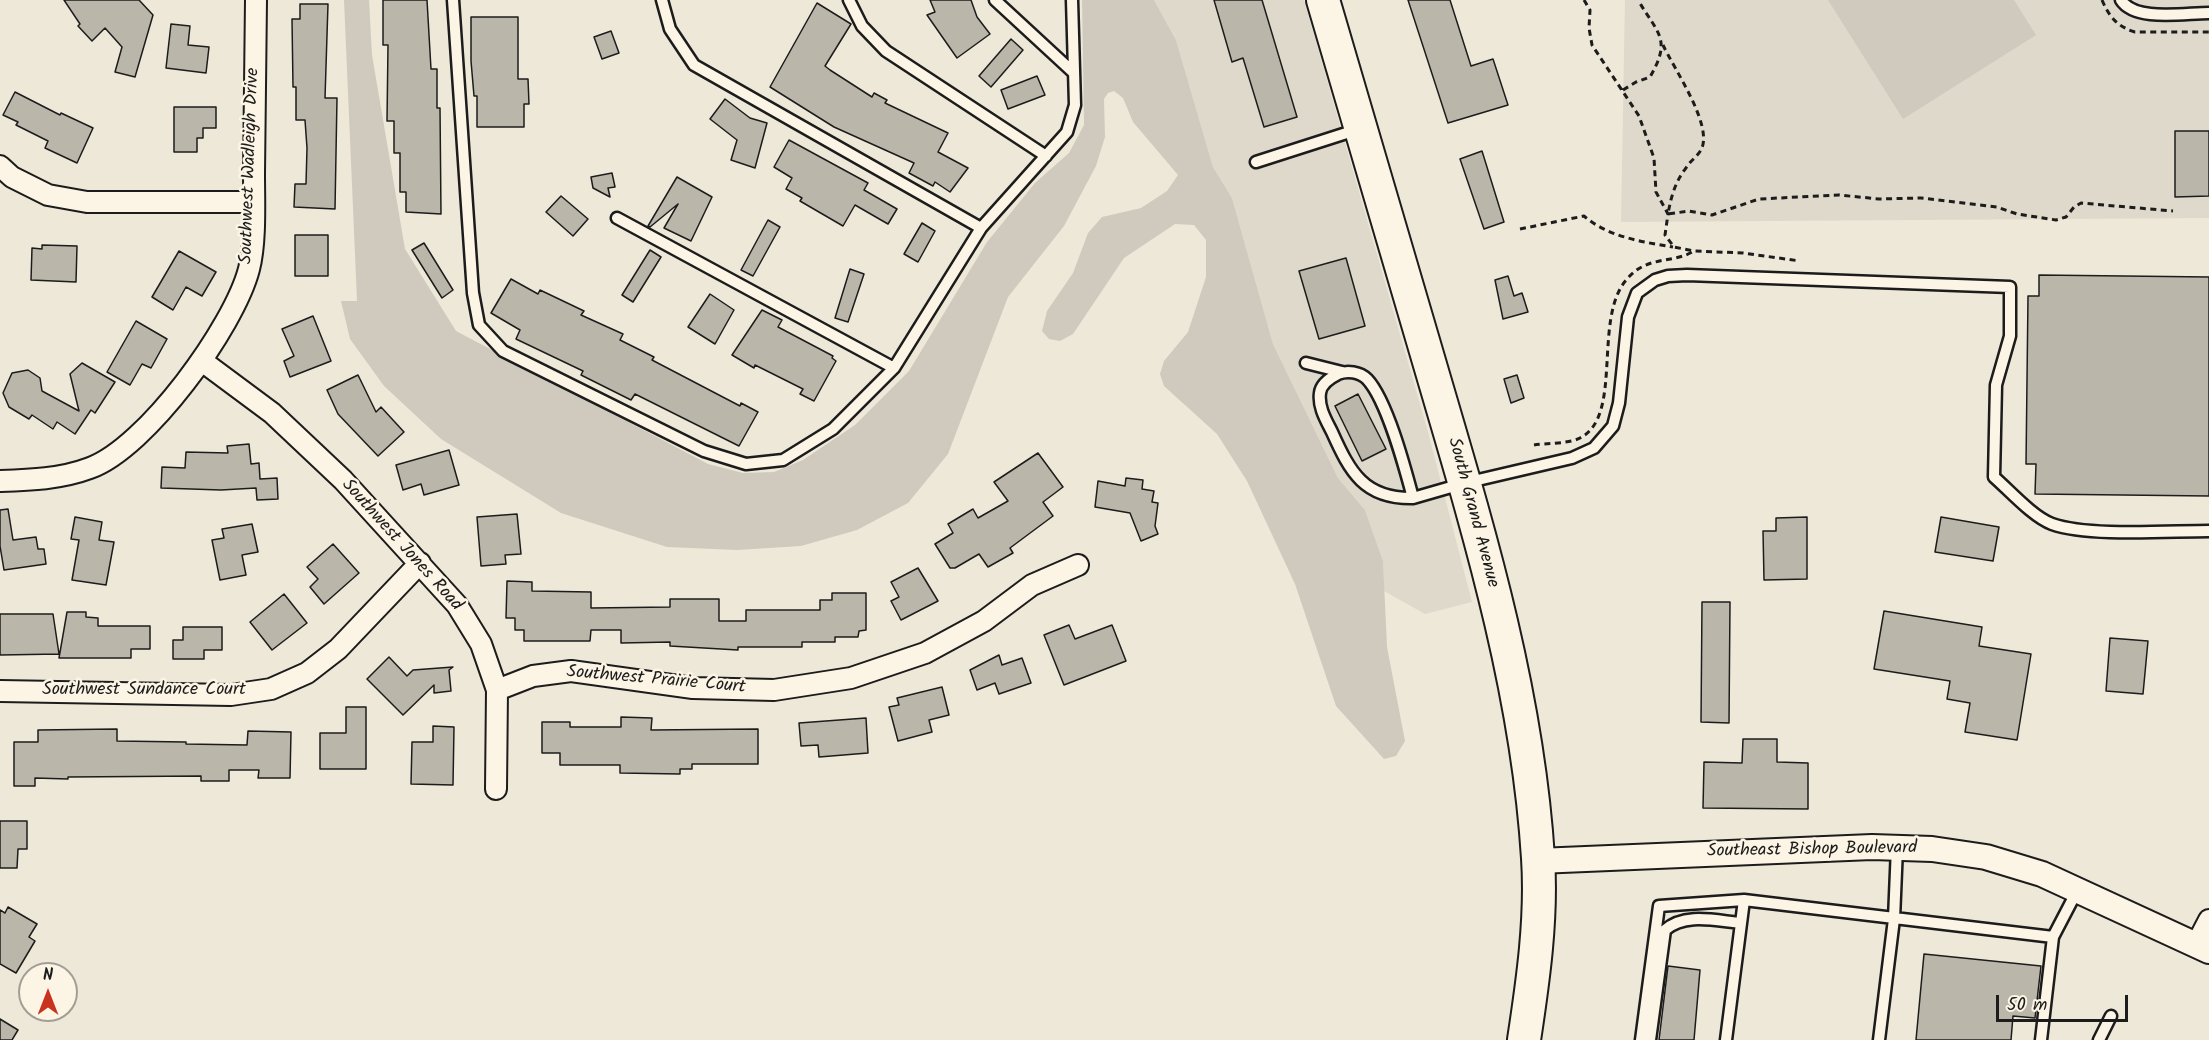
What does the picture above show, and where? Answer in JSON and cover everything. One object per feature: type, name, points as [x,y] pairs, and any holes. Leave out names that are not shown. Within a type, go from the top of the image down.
[{"type":"main road","name":"South Grand Avenue","points":[[1323,0],[1465,483],[1506,641],[1527,747],[1538,861],[1534,964],[1524,1040]]},
{"type":"street","name":"Southwest Wadleigh Drive","points":[[0,481],[40,480],[91,468],[131,444],[201,361],[235,304],[249,268],[254,202],[256,0]]},
{"type":"street","points":[[0,166],[12,177],[48,195],[87,202],[254,202]]},
{"type":"street","name":"Southwest Jones Road","points":[[201,361],[272,413],[343,480],[457,605],[481,644],[497,690],[496,789]]},
{"type":"street","name":"Southwest Sundance Court","points":[[0,691],[231,695],[270,689],[307,673],[339,649],[420,563]]},
{"type":"street","name":"Southwest Prairie Court","points":[[497,690],[533,675],[571,671],[705,688],[774,690],[852,678],[925,653],[984,621],[1032,585],[1078,565]]},
{"type":"street","name":"Southeast Bishop Boulevard","points":[[1538,861],[1897,846],[1986,857],[2042,874],[2203,948]]},
{"type":"street","points":[[2203,948],[2209,920]]},
{"type":"lane","points":[[453,0],[473,293],[479,325],[503,351],[704,452],[746,464],[783,460],[833,429],[894,368],[981,228],[1067,132],[1075,105],[1072,0]]},
{"type":"lane","points":[[662,0],[670,29],[694,65],[981,228]]},
{"type":"lane","points":[[849,0],[862,26],[886,51],[1046,156]]},
{"type":"lane","points":[[995,0],[1074,73]]},
{"type":"lane","points":[[2121,0],[2127,9],[2139,14],[2209,13]]},
{"type":"lane","points":[[1256,162],[1361,128]]},
{"type":"lane","points":[[617,218],[894,368]]},
{"type":"lane","points":[[1342,372],[1325,382],[1320,393],[1321,409],[1340,450],[1364,484],[1382,495],[1413,498],[1465,483],[1572,458],[1594,448],[1613,426],[1619,403],[1628,316],[1637,293],[1655,280],[1687,274],[2010,288],[2010,336],[1996,386],[1994,477],[2050,524],[2092,530],[2209,531]]},
{"type":"lane","points":[[1306,363],[1342,372],[1354,372],[1365,377],[1374,387],[1396,442],[1413,498]]},
{"type":"lane","points":[[1879,1040],[1894,919],[1897,846]]},
{"type":"lane","points":[[2041,1040],[2053,937],[2077,891]]},
{"type":"lane","points":[[1641,1040],[1659,906],[1744,900],[2053,937]]},
{"type":"lane","points":[[1726,1040],[1744,900]]},
{"type":"lane","points":[[1650,1040],[1665,930],[1692,918],[1741,923]]},
{"type":"lane","points":[[2099,1040],[2111,1016]]},
{"type":"path","points":[[1584,0],[1590,10],[1589,28],[1592,45],[1639,116],[1654,158],[1656,192],[1668,214]]},
{"type":"path","points":[[1638,0],[1693,102],[1705,134],[1701,150],[1686,167],[1673,190],[1665,235],[1674,247]]},
{"type":"path","points":[[1623,90],[1650,77],[1661,58],[1664,45]]},
{"type":"path","points":[[1668,214],[1689,211],[1712,215],[1759,199],[1839,195],[1879,199],[1921,198],[1996,207],[2017,214],[2056,220],[2066,217],[2074,207],[2081,203],[2173,211]]},
{"type":"path","points":[[1520,228],[1584,216],[1591,223],[1630,240],[1800,261]]},
{"type":"shaded area","points":[[344,0],[369,0],[372,55],[405,249],[456,331],[708,464],[743,473],[774,472],[803,460],[855,425],[909,371],[987,242],[1035,183],[1069,153],[1084,125],[1082,0],[1154,0],[1176,40],[1213,167],[1232,198],[1273,344],[1338,478],[1365,510],[1383,561],[1387,647],[1405,741],[1396,756],[1384,759],[1336,706],[1295,584],[1247,481],[1217,434],[1164,386],[1160,374],[1164,361],[1188,332],[1206,277],[1206,240],[1194,225],[1175,224],[1124,258],[1073,334],[1060,341],[1049,339],[1042,331],[1047,311],[1073,273],[1088,233],[1102,217],[1141,208],[1167,191],[1178,175],[1133,122],[1123,98],[1114,91],[1108,93],[1104,99],[1105,137],[1096,166],[1064,226],[1008,297],[948,454],[908,503],[857,530],[801,546],[737,550],[667,547],[561,513],[441,439],[384,386],[350,339],[341,301],[357,301]]},
{"type":"shaded area","points":[[1154,0],[1304,0],[1428,432],[1472,602],[1425,614],[1384,591],[1383,561],[1365,510],[1338,478],[1273,344],[1232,198],[1213,167],[1176,40]]},
{"type":"shaded area","points":[[1625,0],[2209,0],[2209,218],[1621,222]]},
{"type":"shaded area","points":[[1828,0],[2014,0],[2036,35],[1903,119]]},
{"type":"building","points":[[64,0],[139,0],[153,15],[135,77],[115,72],[122,47],[105,28],[92,41],[78,26],[80,24]]},
{"type":"building","points":[[383,0],[427,0],[431,69],[437,69],[437,108],[440,108],[441,214],[406,212],[406,192],[400,192],[400,153],[394,153],[394,121],[387,121],[388,45],[383,45]]},
{"type":"building","points":[[930,0],[971,0],[977,17],[990,34],[957,58],[927,15],[935,12]]},
{"type":"building","points":[[1214,0],[1262,0],[1297,117],[1264,127],[1243,58],[1232,62]]},
{"type":"building","points":[[1408,0],[1450,0],[1471,66],[1493,59],[1508,105],[1448,123]]},
{"type":"building","points":[[817,3],[851,24],[825,66],[872,97],[874,93],[887,100],[885,103],[948,133],[938,152],[968,168],[950,192],[935,182],[933,186],[909,173],[914,163],[834,127],[770,87]]},
{"type":"building","points":[[300,4],[328,4],[325,98],[337,98],[335,209],[294,207],[295,184],[306,184],[305,120],[296,120],[296,87],[293,87],[292,19],[300,19]]},
{"type":"building","points":[[471,17],[518,17],[518,79],[528,79],[529,104],[524,104],[524,127],[477,127],[477,96],[474,96],[471,61]]},
{"type":"building","points":[[171,24],[190,26],[188,45],[209,47],[206,73],[166,68]]},
{"type":"building","points":[[611,31],[619,53],[602,59],[594,37]]},
{"type":"building","points":[[1011,39],[1023,50],[991,87],[979,76]]},
{"type":"building","points":[[1037,76],[1045,95],[1008,109],[1001,90]]},
{"type":"building","points":[[15,92],[60,115],[61,113],[93,128],[77,163],[45,148],[48,141],[16,125],[18,122],[3,115]]},
{"type":"building","points":[[725,99],[750,118],[767,123],[755,168],[731,160],[737,140],[710,119]]},
{"type":"building","points":[[174,107],[216,107],[216,128],[203,128],[203,138],[197,138],[197,152],[174,152]]},
{"type":"building","points":[[2175,131],[2209,131],[2209,196],[2175,197]]},
{"type":"building","points":[[789,140],[868,183],[864,190],[897,209],[888,224],[855,205],[843,226],[800,201],[802,198],[786,189],[792,178],[774,167]]},
{"type":"building","points":[[1482,151],[1504,222],[1484,229],[1460,159]]},
{"type":"building","points":[[612,173],[615,187],[608,188],[610,197],[593,188],[591,177]]},
{"type":"building","points":[[677,177],[712,197],[691,241],[664,228],[678,204],[650,227],[648,226]]},
{"type":"building","points":[[561,196],[588,219],[573,236],[546,212]]},
{"type":"building","points":[[768,220],[780,227],[753,276],[741,270]]},
{"type":"building","points":[[922,223],[935,231],[918,262],[904,254]]},
{"type":"building","points":[[295,235],[328,235],[328,276],[295,276]]},
{"type":"building","points":[[424,243],[453,290],[442,298],[412,250]]},
{"type":"building","points":[[42,245],[77,246],[76,282],[31,280],[32,248],[42,249]]},
{"type":"building","points":[[650,250],[661,257],[633,302],[622,295]]},
{"type":"building","points":[[179,251],[216,272],[202,296],[186,287],[173,310],[152,297]]},
{"type":"building","points":[[1346,258],[1365,326],[1319,339],[1299,271]]},
{"type":"building","points":[[850,269],[864,274],[848,322],[835,318]]},
{"type":"building","points":[[2039,275],[2209,277],[2209,496],[2035,494],[2036,464],[2026,464],[2028,296],[2039,296]]},
{"type":"building","points":[[1508,276],[1514,296],[1522,293],[1528,312],[1503,319],[1495,280]]},
{"type":"building","points":[[511,279],[538,294],[540,290],[584,311],[581,315],[623,334],[620,340],[654,357],[652,360],[740,406],[741,403],[758,412],[739,446],[635,394],[631,400],[581,375],[583,371],[516,339],[520,330],[491,313]]},
{"type":"building","points":[[710,294],[734,310],[715,344],[688,327]]},
{"type":"building","points":[[762,310],[782,320],[778,327],[833,356],[832,358],[836,361],[814,401],[800,394],[803,389],[755,365],[754,368],[732,355]]},
{"type":"building","points":[[313,316],[331,361],[290,377],[284,361],[294,356],[282,329]]},
{"type":"building","points":[[136,321],[167,339],[151,368],[142,364],[130,385],[107,372]]},
{"type":"building","points":[[82,363],[115,382],[95,413],[91,410],[75,434],[57,422],[53,429],[32,415],[29,419],[9,407],[3,393],[12,373],[28,370],[40,378],[42,391],[79,411],[70,374]]},
{"type":"building","points":[[358,375],[376,412],[381,407],[404,432],[378,456],[338,414],[327,390]]},
{"type":"building","points":[[1517,375],[1524,398],[1511,403],[1504,379]]},
{"type":"building","points":[[1358,394],[1386,449],[1362,461],[1335,406]]},
{"type":"building","points":[[249,444],[251,464],[259,463],[260,479],[277,478],[278,499],[257,500],[256,488],[221,490],[161,488],[162,467],[185,468],[186,452],[228,453],[227,446]]},
{"type":"building","points":[[449,450],[459,485],[424,495],[421,484],[403,490],[396,465]]},
{"type":"building","points":[[1038,453],[1063,487],[1043,502],[1053,516],[1010,548],[1013,553],[988,567],[979,554],[955,568],[950,568],[935,544],[953,533],[948,524],[973,509],[978,518],[1008,501],[994,482]]},
{"type":"building","points":[[1126,478],[1143,480],[1142,489],[1154,491],[1152,502],[1158,503],[1155,526],[1158,534],[1141,541],[1130,513],[1095,507],[1098,481],[1125,486]]},
{"type":"building","points":[[8,509],[13,540],[36,537],[38,549],[44,549],[46,564],[4,570],[0,546],[0,510]]},
{"type":"building","points":[[517,514],[521,554],[505,555],[506,564],[481,566],[477,517]]},
{"type":"building","points":[[75,517],[102,522],[99,540],[114,542],[106,585],[72,580],[79,540],[71,539]]},
{"type":"building","points":[[1807,517],[1807,579],[1764,580],[1763,531],[1776,531],[1776,518]]},
{"type":"building","points":[[1941,517],[1999,527],[1993,561],[1935,552]]},
{"type":"building","points":[[252,524],[258,552],[242,555],[246,575],[220,580],[212,540],[224,538],[222,529]]},
{"type":"building","points":[[333,544],[359,573],[324,604],[310,587],[318,579],[307,567]]},
{"type":"building","points":[[918,568],[938,601],[901,620],[891,601],[899,597],[891,582]]},
{"type":"building","points":[[507,581],[532,582],[532,591],[591,592],[591,608],[670,607],[670,599],[719,599],[719,621],[746,621],[746,610],[820,610],[820,600],[832,600],[832,593],[866,593],[866,630],[859,631],[858,637],[835,637],[835,642],[802,642],[802,647],[738,647],[738,650],[670,646],[670,642],[621,643],[621,630],[591,630],[590,641],[524,641],[524,630],[515,630],[515,618],[506,618]]},
{"type":"building","points":[[284,594],[307,623],[272,650],[250,622]]},
{"type":"building","points":[[1702,602],[1730,602],[1729,723],[1701,722]]},
{"type":"building","points":[[1884,611],[1982,627],[1979,646],[2031,654],[2017,740],[1965,732],[1970,703],[1947,699],[1950,681],[1874,669]]},
{"type":"building","points":[[67,612],[86,612],[86,617],[98,618],[98,626],[150,626],[150,649],[131,649],[131,658],[59,658]]},
{"type":"building","points":[[0,614],[53,614],[59,654],[0,655]]},
{"type":"building","points":[[1069,625],[1075,639],[1112,625],[1126,661],[1064,685],[1044,635]]},
{"type":"building","points":[[183,627],[222,627],[222,650],[204,650],[204,659],[173,659],[173,640],[183,640]]},
{"type":"building","points":[[2110,638],[2148,641],[2143,694],[2106,691]]},
{"type":"building","points":[[999,655],[1002,665],[1022,658],[1031,683],[999,694],[995,683],[977,690],[970,670]]},
{"type":"building","points":[[389,657],[407,676],[413,670],[453,667],[449,670],[451,691],[434,693],[434,685],[403,715],[367,679]]},
{"type":"building","points":[[942,687],[949,715],[929,720],[932,732],[898,741],[889,707],[899,705],[897,698]]},
{"type":"building","points":[[346,707],[366,707],[366,769],[320,769],[320,733],[346,733]]},
{"type":"building","points":[[621,717],[652,718],[651,730],[758,729],[758,764],[692,764],[692,769],[680,769],[680,774],[620,773],[620,765],[560,765],[560,753],[542,753],[542,722],[570,722],[570,727],[621,727]]},
{"type":"building","points":[[866,718],[868,753],[819,757],[818,745],[801,746],[799,723]]},
{"type":"building","points":[[433,726],[454,727],[453,785],[411,784],[412,742],[433,742]]},
{"type":"building","points":[[117,729],[117,741],[186,742],[186,744],[247,745],[248,731],[291,732],[290,778],[258,778],[259,770],[229,770],[229,781],[201,781],[201,776],[68,777],[68,779],[35,778],[35,786],[14,786],[14,742],[38,742],[38,730]]},
{"type":"building","points":[[1743,739],[1777,739],[1777,762],[1808,763],[1808,809],[1703,808],[1704,762],[1742,763]]},
{"type":"building","points":[[0,821],[27,821],[27,849],[18,849],[17,868],[0,868]]},
{"type":"building","points":[[8,907],[37,924],[29,937],[35,941],[23,962],[18,962],[16,973],[0,964],[0,910],[5,913]]},
{"type":"building","points":[[1924,954],[2041,966],[2035,1018],[2013,1016],[2011,1040],[1916,1040]]},
{"type":"building","points":[[1668,966],[1700,970],[1694,1040],[1659,1040]]},
{"type":"building","points":[[0,1019],[18,1030],[12,1040],[0,1040]]}]
